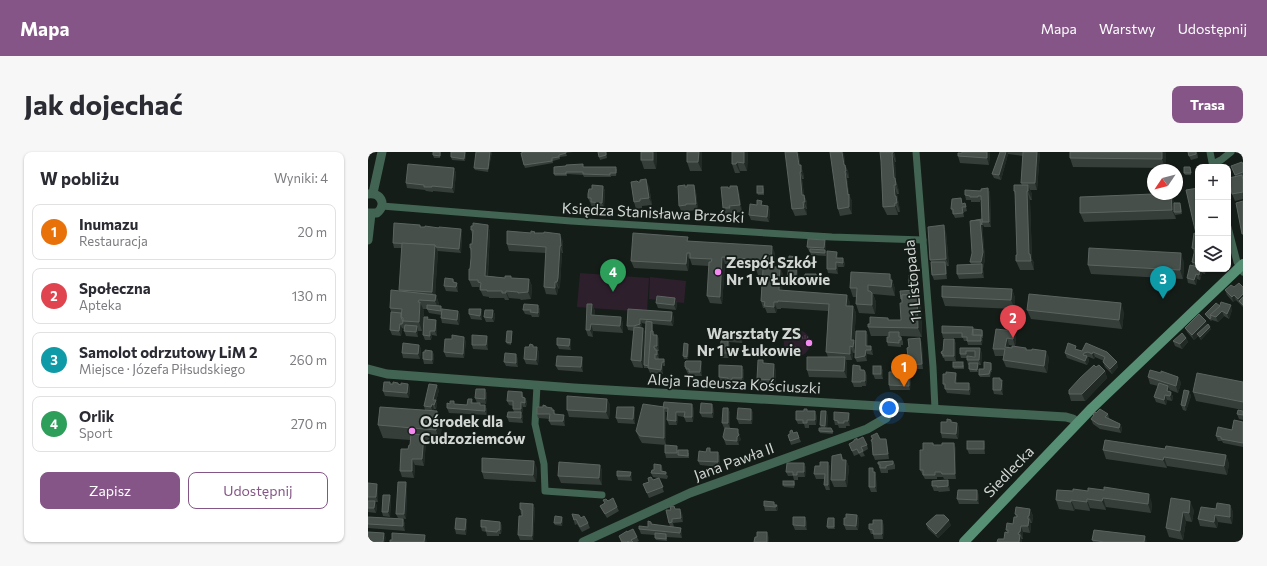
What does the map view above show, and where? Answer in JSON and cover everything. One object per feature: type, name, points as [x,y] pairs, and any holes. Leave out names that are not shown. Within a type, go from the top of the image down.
[{"type":"main road","name":"Siedlecka","points":[[964,542],[1078,423],[1242,268]]},
{"type":"street","points":[[368,240],[369,213],[377,213],[382,206],[381,199],[378,195],[371,194],[382,152]]},
{"type":"street","name":"11 Listopada","points":[[916,152],[933,360],[934,409]]},
{"type":"street","points":[[1210,152],[1213,164]]},
{"type":"street","points":[[1216,164],[1231,152]]},
{"type":"street","name":"Księdza Stanisława Brzóski","points":[[382,206],[571,221],[832,237],[923,240]]},
{"type":"street","points":[[1230,236],[1237,262],[1242,268]]},
{"type":"street","name":"Aleja Tadeusza Kościuszki","points":[[368,369],[387,374]]},
{"type":"street","name":"Aleja Tadeusza Kościuszki","points":[[368,376],[387,374],[536,385],[1066,417],[1073,419],[1078,423]]},
{"type":"street","points":[[536,385],[535,424],[544,464],[545,491],[602,495]]},
{"type":"street","name":"Jana Pawła II","points":[[583,542],[701,489],[871,427],[886,418],[892,407]]},
{"type":"green space","points":[[580,273],[649,278],[647,312],[577,307]]},
{"type":"green space","points":[[650,277],[686,281],[684,303],[649,299]]},
{"type":"green space","points":[[797,330],[806,334],[810,343],[806,352],[797,356],[788,352],[784,343],[788,334]]},
{"type":"building","points":[[433,152],[440,152],[440,156],[433,155]]},
{"type":"building","points":[[451,152],[465,152],[464,159],[451,157]]},
{"type":"building","points":[[476,152],[490,152],[488,169],[474,168]]},
{"type":"building","points":[[598,152],[606,152],[606,155],[599,157]]},
{"type":"building","points":[[641,152],[653,152],[653,160],[641,160]]},
{"type":"building","points":[[687,152],[699,152],[698,162],[687,162]]},
{"type":"building","points":[[732,152],[744,152],[744,163],[737,162],[736,164],[732,164]]},
{"type":"building","points":[[785,152],[797,152],[799,165],[801,165],[800,172],[802,195],[804,195],[805,202],[803,202],[804,208],[792,209]]},
{"type":"building","points":[[830,152],[842,152],[846,171],[848,195],[849,194],[849,207],[838,209]]},
{"type":"building","points":[[880,152],[893,152],[894,178],[896,185],[894,185],[897,203],[895,203],[895,206],[883,207]]},
{"type":"building","points":[[987,152],[987,158],[958,156],[958,153]]},
{"type":"building","points":[[1000,152],[1006,152],[999,175],[992,174]]},
{"type":"building","points":[[1023,152],[1037,152],[1035,183],[1021,183]]},
{"type":"building","points":[[1070,152],[1162,152],[1162,159],[1070,158]]},
{"type":"building","points":[[1188,152],[1196,152],[1196,154],[1189,156]]},
{"type":"building","points":[[521,153],[566,153],[559,155],[559,157],[552,158],[552,161],[524,165]]},
{"type":"building","points":[[1242,162],[1243,172],[1235,175],[1231,166]]},
{"type":"building","points":[[408,164],[454,168],[452,188],[432,186],[424,187],[424,185],[406,183]]},
{"type":"building","points":[[583,164],[583,167],[616,167],[616,173],[610,173],[610,175],[583,174],[583,172],[554,174],[554,167]]},
{"type":"building","points":[[1184,167],[1190,167],[1191,173],[1184,173]]},
{"type":"building","points":[[1242,175],[1243,192],[1232,194],[1231,178]]},
{"type":"building","points":[[646,179],[649,198],[640,199],[640,201],[634,202],[631,182],[640,182],[640,180]]},
{"type":"building","points":[[592,185],[603,186],[602,203],[591,202],[591,198],[588,198],[589,189],[592,189]]},
{"type":"building","points":[[685,185],[685,187],[687,187],[687,185],[694,185],[696,204],[679,206],[678,186]]},
{"type":"building","points":[[1014,185],[1028,185],[1029,254],[1031,261],[1016,261]]},
{"type":"building","points":[[730,186],[737,186],[740,205],[729,206],[730,208],[723,208],[721,187],[730,188]]},
{"type":"building","points":[[757,186],[763,186],[763,193],[757,193]]},
{"type":"building","points":[[988,188],[989,222],[982,222],[981,196],[970,197],[965,195],[965,190],[981,191],[981,189]]},
{"type":"building","points":[[1195,188],[1195,230],[1186,190]]},
{"type":"building","points":[[1147,194],[1147,200],[1171,200],[1172,210],[1080,213],[1080,197]]},
{"type":"building","points":[[961,198],[962,204],[965,203],[966,207],[962,207],[963,213],[953,214],[953,209],[951,209],[952,199]]},
{"type":"building","points":[[757,200],[762,201],[761,205],[768,206],[767,217],[749,215],[750,204],[757,205]]},
{"type":"building","points":[[1243,201],[1243,234],[1242,234],[1236,203]]},
{"type":"building","points":[[1174,203],[1180,203],[1181,212],[1174,212]]},
{"type":"building","points":[[980,220],[983,252],[981,262],[970,262],[972,253],[970,221]]},
{"type":"building","points":[[394,223],[420,225],[420,227],[425,226],[461,229],[459,249],[436,247],[435,245],[393,243]]},
{"type":"building","points":[[473,223],[488,225],[485,276],[505,278],[505,276],[511,276],[511,278],[529,279],[528,292],[518,293],[506,291],[506,293],[502,293],[502,291],[480,290],[481,283],[478,282],[478,280],[469,280],[471,258],[470,244],[472,244],[473,230],[471,230],[471,226],[473,226]]},
{"type":"building","points":[[944,225],[946,259],[930,260],[928,227]]},
{"type":"building","points":[[507,231],[531,233],[531,231],[535,232],[534,233],[544,232],[560,234],[561,246],[558,278],[557,282],[555,282],[555,288],[544,287],[546,247],[507,244]]},
{"type":"building","points":[[633,233],[688,237],[687,241],[772,246],[771,267],[780,267],[779,290],[847,295],[846,306],[853,306],[851,340],[854,340],[853,347],[850,346],[850,354],[826,352],[829,304],[778,301],[774,302],[774,307],[764,306],[765,302],[761,301],[763,269],[756,268],[756,263],[749,262],[750,259],[722,257],[720,297],[707,296],[709,262],[711,262],[712,259],[690,258],[690,253],[687,253],[686,264],[631,261]]},
{"type":"building","points":[[1195,234],[1195,249],[1192,248]]},
{"type":"building","points":[[808,239],[825,240],[824,248],[807,247]]},
{"type":"building","points":[[402,243],[435,245],[432,292],[399,290]]},
{"type":"building","points":[[1089,248],[1181,253],[1180,270],[1088,265]]},
{"type":"building","points":[[810,249],[825,250],[825,253],[810,252]]},
{"type":"building","points":[[1195,249],[1195,263],[1192,262]]},
{"type":"building","points":[[827,251],[837,252],[836,258],[843,258],[843,263],[836,262],[836,269],[827,269]]},
{"type":"building","points":[[789,256],[797,257],[796,276],[788,275]]},
{"type":"building","points":[[931,262],[945,262],[946,274],[932,275]]},
{"type":"building","points":[[982,264],[982,273],[957,274],[957,265]]},
{"type":"building","points":[[1190,265],[1195,266],[1195,272],[1200,272],[1199,275],[1196,274],[1194,280],[1187,278]]},
{"type":"building","points":[[851,272],[890,274],[890,280],[892,280],[891,287],[868,285],[868,291],[872,293],[872,305],[856,304],[857,288],[850,288]]},
{"type":"building","points":[[805,274],[816,274],[816,280],[805,279]]},
{"type":"building","points":[[909,275],[917,275],[917,283],[909,284]]},
{"type":"building","points":[[445,278],[453,279],[453,282],[457,283],[456,287],[444,286]]},
{"type":"building","points":[[1239,283],[1243,287],[1243,294],[1238,299],[1234,295],[1232,297],[1225,290],[1231,285],[1234,287]]},
{"type":"building","points":[[942,286],[1012,289],[1011,300],[942,297]]},
{"type":"building","points":[[391,290],[436,295],[435,301],[419,300],[419,322],[403,321],[403,318],[401,317],[402,309],[390,308]]},
{"type":"building","points":[[918,290],[918,296],[917,294],[902,295],[901,299],[900,291]]},
{"type":"building","points":[[917,294],[918,328],[868,327],[868,324],[870,324],[870,317],[888,318],[888,320],[901,320],[900,303],[902,303],[902,295]]},
{"type":"building","points":[[1029,294],[1121,303],[1119,320],[1027,310]]},
{"type":"building","points":[[657,296],[675,298],[674,305],[656,303]]},
{"type":"building","points":[[1243,297],[1243,305],[1239,301]]},
{"type":"building","points":[[1221,302],[1231,305],[1227,314],[1222,311],[1216,317],[1210,315],[1220,305]]},
{"type":"building","points":[[1216,303],[1220,306],[1210,315],[1210,319],[1205,314]]},
{"type":"building","points":[[524,304],[538,305],[538,313],[530,312],[531,310],[523,310]]},
{"type":"building","points":[[587,304],[592,304],[591,315],[621,317],[620,326],[591,324],[590,330],[586,330]]},
{"type":"building","points":[[427,305],[441,306],[441,311],[427,309]]},
{"type":"building","points":[[442,309],[458,311],[457,320],[441,318]]},
{"type":"building","points":[[469,309],[481,309],[480,316],[469,314]]},
{"type":"building","points":[[628,309],[672,312],[671,321],[640,319],[640,324],[627,326]]},
{"type":"building","points":[[485,310],[493,310],[492,318],[484,317]]},
{"type":"building","points":[[391,312],[401,313],[403,322],[400,324],[399,331],[390,330]]},
{"type":"building","points":[[1199,314],[1206,321],[1192,335],[1185,328]]},
{"type":"building","points":[[424,317],[428,317],[427,319],[436,320],[435,331],[430,331],[430,336],[423,335]]},
{"type":"building","points":[[646,321],[652,322],[649,366],[644,365]]},
{"type":"building","points":[[1208,324],[1210,327],[1200,337],[1197,334]]},
{"type":"building","points":[[405,325],[417,326],[416,332],[404,331]]},
{"type":"building","points":[[942,326],[973,327],[972,335],[981,335],[981,341],[967,341],[967,337],[962,337],[962,333],[942,333]]},
{"type":"building","points":[[634,327],[643,328],[641,361],[631,360]]},
{"type":"building","points":[[973,329],[982,330],[982,336],[973,335]]},
{"type":"building","points":[[996,329],[1014,331],[1013,339],[1007,338],[1005,347],[1012,348],[1012,346],[1026,348],[1026,350],[1032,349],[1046,351],[1044,366],[1003,360],[1005,349],[993,349]]},
{"type":"building","points":[[507,331],[512,331],[511,343],[506,342]]},
{"type":"building","points":[[651,331],[653,331],[653,335],[657,335],[657,346],[654,346],[655,350],[657,350],[655,359],[664,359],[661,370],[648,368]]},
{"type":"building","points":[[725,331],[741,332],[741,338],[724,338]]},
{"type":"building","points":[[856,331],[866,331],[866,346],[871,346],[871,350],[866,350],[865,356],[855,358]]},
{"type":"building","points":[[889,332],[899,332],[899,337],[901,337],[901,340],[899,340],[899,343],[887,342]]},
{"type":"building","points":[[1182,333],[1186,338],[1180,344],[1173,341]]},
{"type":"building","points":[[452,335],[464,337],[463,354],[444,352],[445,339],[452,339]]},
{"type":"building","points":[[472,335],[487,336],[486,345],[472,345]]},
{"type":"building","points":[[557,338],[570,339],[569,346],[557,345]]},
{"type":"building","points":[[920,338],[922,364],[910,365],[910,357],[908,357],[907,348],[909,347],[908,339]]},
{"type":"building","points":[[944,339],[954,339],[954,356],[943,356],[941,353],[943,351]]},
{"type":"building","points":[[721,341],[728,341],[728,353],[720,353]]},
{"type":"building","points":[[403,343],[419,345],[418,354],[402,353]]},
{"type":"building","points":[[684,343],[688,344],[687,357],[683,356]]},
{"type":"building","points":[[1068,343],[1076,346],[1075,349],[1082,351],[1086,343],[1107,352],[1117,362],[1110,369],[1103,362],[1105,357],[1093,352],[1092,354],[1088,352],[1084,353],[1083,355],[1087,356],[1085,361],[1065,353]]},
{"type":"building","points":[[530,344],[533,345],[533,347],[537,347],[536,360],[524,359],[525,347],[529,347]]},
{"type":"building","points":[[960,348],[980,348],[979,360],[967,360],[967,356],[975,357],[975,351],[966,351],[966,354],[960,354]]},
{"type":"building","points":[[425,350],[432,351],[432,360],[423,359],[423,352],[425,352]]},
{"type":"building","points":[[505,353],[516,354],[516,363],[504,362]]},
{"type":"building","points":[[557,356],[582,357],[581,367],[556,366]]},
{"type":"building","points":[[807,357],[845,357],[844,371],[807,370]]},
{"type":"building","points":[[758,360],[763,360],[763,363],[774,364],[773,380],[757,379]]},
{"type":"building","points":[[686,361],[701,361],[700,372],[689,372],[689,369],[686,369],[685,367]]},
{"type":"building","points":[[953,362],[963,362],[963,367],[953,367]]},
{"type":"building","points":[[984,362],[991,363],[991,370],[989,374],[979,375],[979,369],[984,369]]},
{"type":"building","points":[[969,363],[978,363],[977,370],[969,369]]},
{"type":"building","points":[[719,365],[742,366],[742,378],[732,378],[732,380],[728,380],[728,378],[719,377]]},
{"type":"building","points":[[853,365],[860,366],[860,370],[864,370],[865,381],[852,382]]},
{"type":"building","points":[[1094,365],[1096,367],[1099,365],[1105,371],[1082,394],[1069,394],[1069,390]]},
{"type":"building","points":[[873,366],[881,366],[881,374],[873,374]]},
{"type":"building","points":[[1150,370],[1161,373],[1161,371],[1178,377],[1176,386],[1148,377]]},
{"type":"building","points":[[889,372],[909,372],[909,386],[889,385]]},
{"type":"building","points":[[946,372],[956,373],[955,383],[969,383],[969,390],[945,389],[945,384],[943,384],[943,374],[946,374]]},
{"type":"building","points":[[1197,373],[1243,382],[1243,402],[1193,392]]},
{"type":"building","points":[[993,378],[1000,378],[1000,380],[1002,380],[1001,390],[993,390]]},
{"type":"building","points":[[384,382],[390,382],[390,384],[393,384],[393,382],[401,385],[401,383],[408,384],[407,393],[383,391]]},
{"type":"building","points":[[1159,383],[1168,386],[1167,391],[1171,392],[1170,396],[1165,395],[1164,400],[1154,397]]},
{"type":"building","points":[[429,384],[437,385],[433,400],[436,400],[434,405],[432,404],[431,407],[424,406]]},
{"type":"building","points":[[476,389],[485,389],[485,399],[475,398]]},
{"type":"building","points":[[1184,390],[1189,391],[1185,406],[1181,405]]},
{"type":"building","points":[[508,391],[522,392],[522,397],[525,398],[525,403],[521,402],[521,409],[513,409],[513,401],[507,401]]},
{"type":"building","points":[[567,396],[607,399],[606,412],[567,410]]},
{"type":"building","points":[[468,399],[472,399],[471,403],[480,403],[480,405],[485,405],[485,411],[447,408],[447,403],[450,404],[450,401],[454,401],[454,404],[467,405]]},
{"type":"building","points":[[664,402],[692,404],[692,417],[684,417],[685,412],[676,412],[676,421],[667,420],[668,408],[663,408]]},
{"type":"building","points":[[701,403],[712,404],[712,413],[700,413]]},
{"type":"building","points":[[643,404],[664,407],[664,438],[640,436],[636,431]]},
{"type":"building","points":[[543,405],[552,408],[552,410],[554,410],[554,414],[564,415],[563,421],[549,421],[550,414],[537,414],[537,407],[543,407]]},
{"type":"building","points":[[380,407],[437,411],[436,430],[378,425]]},
{"type":"building","points":[[617,407],[634,407],[633,419],[616,418]]},
{"type":"building","points":[[723,408],[728,408],[728,423],[722,423]]},
{"type":"building","points":[[738,408],[751,409],[751,420],[737,419]]},
{"type":"building","points":[[804,409],[807,409],[807,411],[815,411],[815,420],[807,420],[807,423],[803,423],[803,420],[796,420],[796,411],[804,411]]},
{"type":"building","points":[[1100,409],[1108,414],[1105,417],[1120,424],[1119,428],[1098,424],[1091,419],[1094,415],[1093,414]]},
{"type":"building","points":[[1238,410],[1243,411],[1243,415],[1237,414]]},
{"type":"building","points":[[821,411],[826,411],[825,426],[820,425]]},
{"type":"building","points":[[508,412],[521,412],[521,418],[507,417]]},
{"type":"building","points":[[834,412],[849,413],[848,421],[838,423],[838,421],[834,420]]},
{"type":"building","points":[[947,419],[951,420],[951,422],[957,423],[956,434],[941,433],[941,422],[947,422]]},
{"type":"building","points":[[1234,420],[1243,422],[1243,443],[1221,439],[1221,437],[1216,436],[1218,427],[1232,430]]},
{"type":"building","points":[[725,428],[738,429],[739,435],[737,437],[737,441],[725,440],[723,437]]},
{"type":"building","points":[[819,428],[831,428],[833,432],[819,431]]},
{"type":"building","points":[[792,430],[793,433],[797,432],[799,438],[790,441],[788,435]]},
{"type":"building","points":[[877,433],[880,439],[886,439],[888,454],[873,455],[871,440],[873,439],[871,436]]},
{"type":"building","points":[[411,434],[424,435],[422,459],[412,459],[412,471],[400,471],[401,449],[408,449]]},
{"type":"building","points":[[863,437],[867,445],[861,447],[863,451],[859,453],[857,449],[852,451],[849,444],[857,438],[857,440]]},
{"type":"building","points":[[1105,440],[1165,449],[1166,446],[1226,455],[1224,466],[1164,457],[1163,460],[1103,450]]},
{"type":"building","points":[[967,441],[984,441],[984,449],[967,449]]},
{"type":"building","points":[[923,443],[942,445],[942,443],[954,443],[955,474],[942,474],[941,472],[935,472],[935,475],[923,475],[923,470],[920,470],[920,450],[923,450]]},
{"type":"building","points":[[665,445],[677,446],[677,453],[665,453]]},
{"type":"building","points":[[707,448],[710,448],[710,452],[718,452],[718,462],[698,461],[699,451],[706,452]]},
{"type":"building","points":[[678,450],[688,450],[688,456],[678,455]]},
{"type":"building","points":[[841,454],[842,460],[846,460],[845,480],[831,480],[832,456]]},
{"type":"building","points":[[482,458],[534,461],[533,475],[482,472]]},
{"type":"building","points":[[893,461],[893,464],[886,466],[886,468],[880,468],[880,464],[878,464],[878,462]]},
{"type":"building","points":[[559,462],[600,465],[599,478],[558,476]]},
{"type":"building","points":[[820,462],[828,462],[828,485],[824,485],[825,474],[814,474],[815,466],[820,466]]},
{"type":"building","points":[[787,463],[804,463],[804,472],[797,472],[797,475],[793,475],[793,472],[786,472]]},
{"type":"building","points":[[654,464],[661,465],[661,471],[666,472],[666,474],[651,473],[652,470],[654,470]]},
{"type":"building","points":[[869,468],[873,468],[873,472],[875,472],[875,487],[869,487]]},
{"type":"building","points":[[617,471],[631,472],[630,476],[617,476]]},
{"type":"building","points":[[651,477],[653,480],[659,478],[663,487],[647,493],[643,484],[649,482],[648,478]]},
{"type":"building","points":[[948,480],[948,486],[932,486],[932,481]]},
{"type":"building","points":[[783,481],[794,481],[794,485],[783,485]]},
{"type":"building","points":[[398,482],[406,482],[404,514],[396,514]]},
{"type":"building","points":[[368,483],[377,484],[376,497],[368,497]]},
{"type":"building","points":[[1104,487],[1149,494],[1148,504],[1103,498],[1102,501],[1087,499],[1087,502],[1056,500],[1057,490],[1073,491],[1073,489],[1088,491],[1088,488],[1104,490]]},
{"type":"building","points":[[958,490],[977,490],[977,500],[957,499]]},
{"type":"building","points":[[383,495],[390,495],[388,512],[382,512]]},
{"type":"building","points":[[613,498],[617,507],[605,514],[600,506],[605,503],[603,500],[606,499],[608,501]]},
{"type":"building","points":[[1171,498],[1190,501],[1189,513],[1183,512],[1180,531],[1166,528]]},
{"type":"building","points":[[368,501],[375,501],[374,508],[368,508]]},
{"type":"building","points":[[764,501],[774,502],[774,505],[777,505],[776,507],[764,506]]},
{"type":"building","points":[[520,503],[533,504],[532,536],[518,535],[519,516],[522,516]]},
{"type":"building","points":[[1217,503],[1230,505],[1230,517],[1215,515],[1214,522],[1198,519],[1201,507],[1216,509]]},
{"type":"building","points":[[674,506],[675,509],[680,509],[681,518],[672,519],[672,522],[669,523],[666,510],[671,510],[670,507]]},
{"type":"building","points":[[1016,507],[1030,509],[1028,526],[1021,526],[1018,534],[1020,535],[1019,542],[997,542],[998,539],[1004,539],[1005,532],[1008,533],[1008,530],[1006,530],[1007,523],[1013,524],[1014,517],[1017,517],[1015,514]]},
{"type":"building","points":[[572,514],[579,515],[581,518],[584,516],[588,523],[580,527],[576,519],[574,520]]},
{"type":"building","points":[[846,514],[857,515],[856,526],[844,525],[844,518],[846,518]]},
{"type":"building","points":[[936,515],[944,515],[949,520],[936,534],[926,524]]},
{"type":"building","points":[[555,516],[562,517],[561,523],[554,523]]},
{"type":"building","points":[[368,517],[403,519],[403,526],[368,524]]},
{"type":"building","points":[[793,517],[805,517],[805,526],[793,525]]},
{"type":"building","points":[[456,518],[466,519],[465,530],[455,529]]},
{"type":"building","points":[[828,518],[834,518],[834,527],[827,527]]},
{"type":"building","points":[[481,520],[500,522],[500,530],[497,532],[486,531],[486,527],[481,527]]},
{"type":"building","points":[[873,520],[882,520],[882,534],[873,534],[873,530],[869,529],[869,524],[873,524]]},
{"type":"building","points":[[648,521],[651,522],[651,524],[681,528],[680,533],[639,529],[639,526],[648,527]]},
{"type":"building","points":[[633,529],[637,537],[631,540],[633,542],[622,542],[619,536]]},
{"type":"building","points":[[1094,530],[1145,536],[1144,542],[1104,542],[1092,540]]},
{"type":"building","points":[[368,532],[384,533],[383,542],[368,542]]},
{"type":"building","points":[[757,532],[767,532],[767,542],[754,542],[755,537],[757,537]]},
{"type":"building","points":[[392,533],[425,535],[424,542],[390,542],[390,540],[392,540]]},
{"type":"building","points":[[655,533],[666,534],[666,539],[655,538]]},
{"type":"place","name":"Zespół Szkół Nr 1 w Łukowie","points":[[718,272]]},
{"type":"place","name":"Orlik","points":[[613,292]]},
{"type":"place","name":"Samolot odrzutowy LiM 2","points":[[1163,299]]},
{"type":"place","name":"Społeczna","points":[[1013,338]]},
{"type":"place","name":"Warsztaty ZS Nr 1 w Łukowie","points":[[809,343]]},
{"type":"place","name":"Inumazu","points":[[904,387]]},
{"type":"place","name":"Ośrodek dla Cudzoziemców","points":[[412,431]]}]
